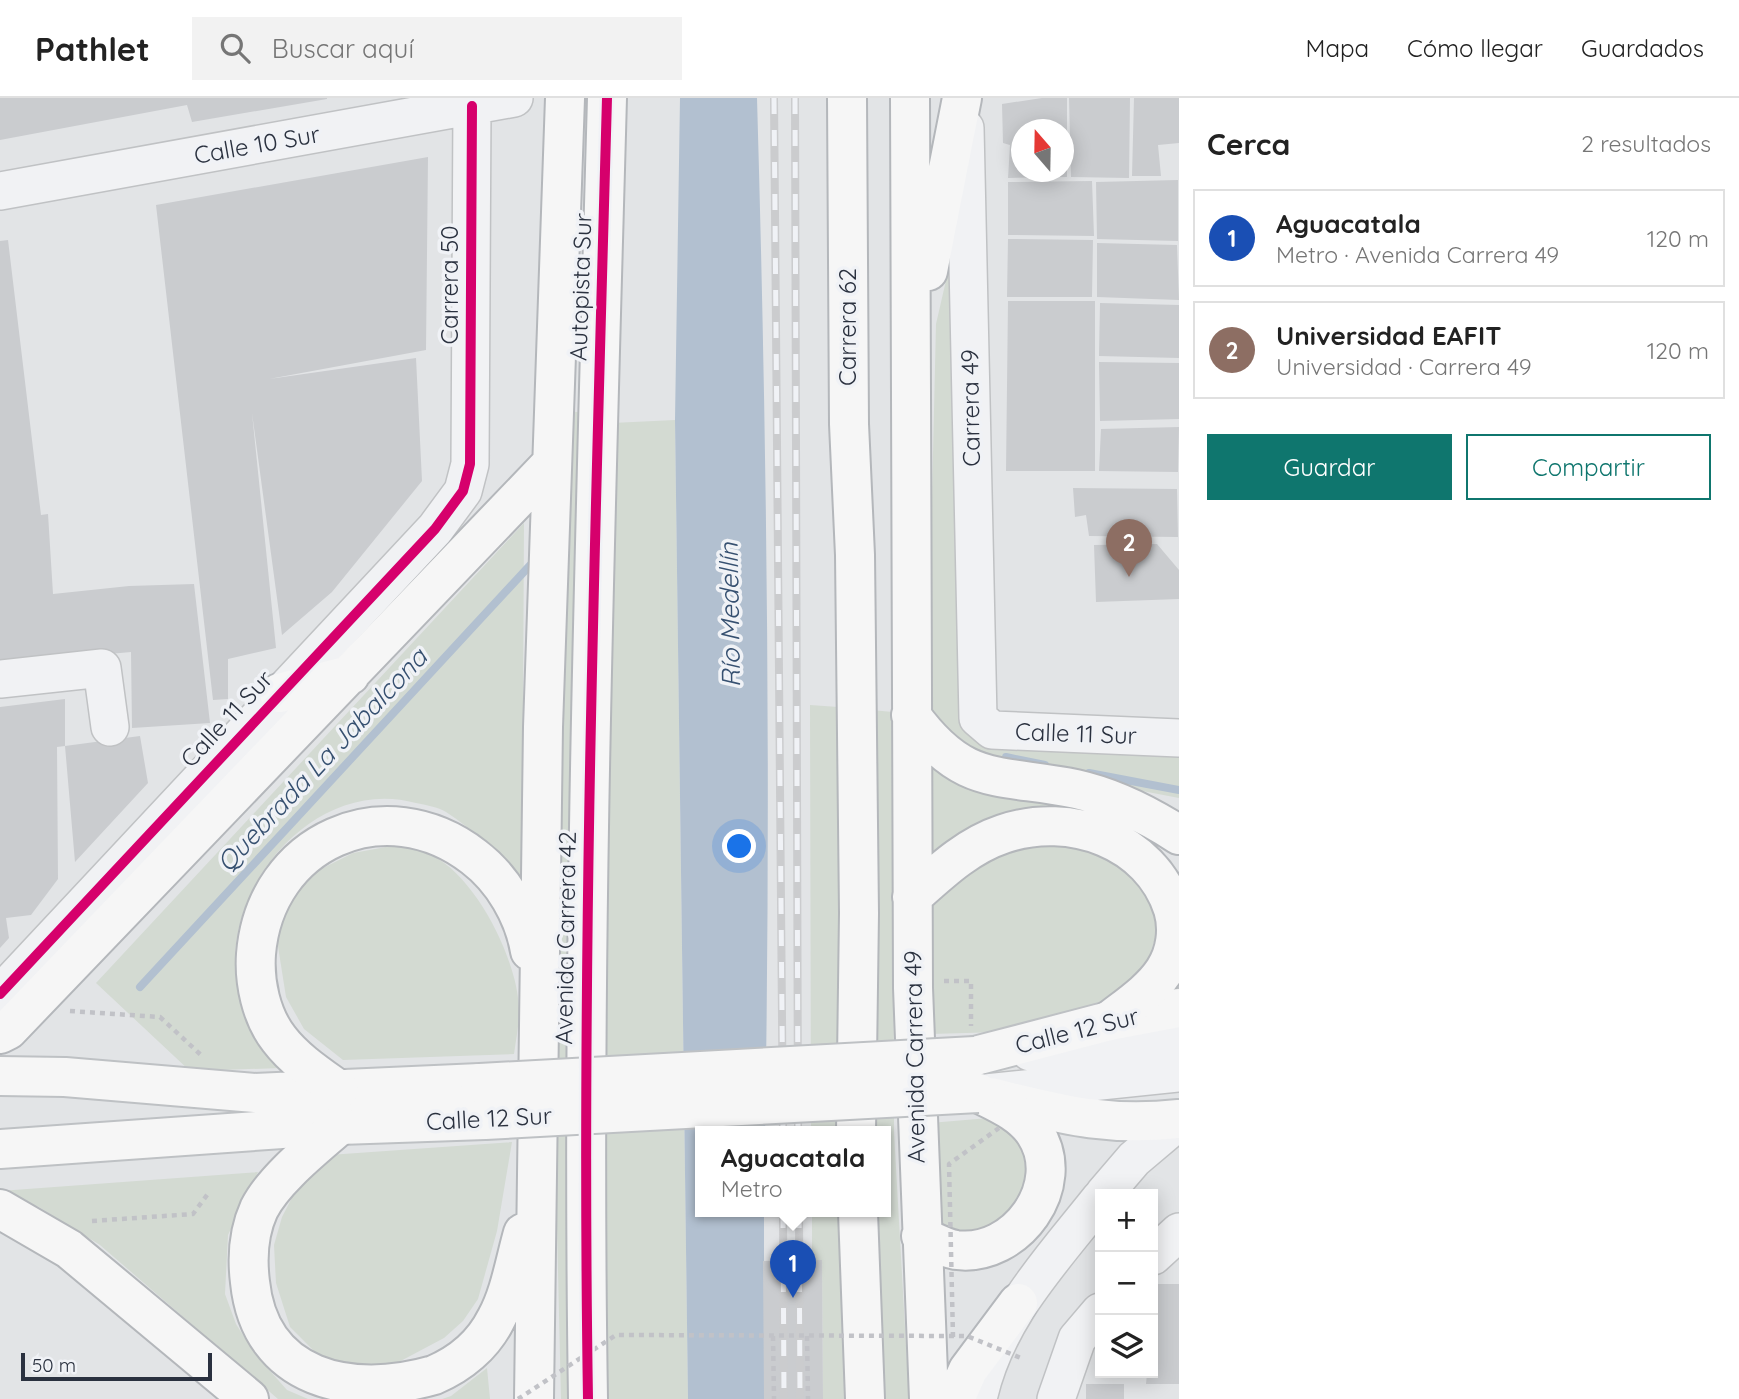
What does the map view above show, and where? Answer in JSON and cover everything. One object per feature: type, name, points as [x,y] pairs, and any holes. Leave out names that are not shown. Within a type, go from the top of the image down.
[{"type":"main road","name":"Autopista Sur","points":[[551,464],[565,98]]},
{"type":"main road","name":"Autopista Sur","points":[[596,477],[607,98]]},
{"type":"main road","name":"Carrera 62","points":[[847,98],[849,424],[855,555],[859,913],[856,1126]]},
{"type":"main road","points":[[847,144],[853,98]]},
{"type":"main road","points":[[910,98],[911,715],[936,746],[975,773],[1179,812]]},
{"type":"main road","points":[[912,348],[963,98]]},
{"type":"main road","points":[[0,1034],[8,1030],[551,464]]},
{"type":"main road","name":"Avenida Carrera 42","points":[[534,1399],[539,1006],[551,464]]},
{"type":"main road","name":"Avenida Carrera 42","points":[[588,1399],[586,1049],[591,629],[596,477]]},
{"type":"main road","points":[[279,693],[350,675]]},
{"type":"main road","name":"Avenida Carrera 49","points":[[911,715],[912,897],[921,1236],[929,1399]]},
{"type":"main road","points":[[1097,795],[1143,814],[1179,835]]},
{"type":"main road","points":[[537,1180],[496,1320],[476,1348],[446,1370],[410,1387],[374,1394],[338,1391],[296,1371],[270,1343],[252,1303],[249,1243],[260,1208],[340,1108],[309,1069],[278,1038],[262,1006],[255,974],[258,930],[274,890],[307,856],[336,836],[373,825],[409,826],[453,840],[490,869],[513,900],[528,944],[539,1006]]},
{"type":"main road","points":[[912,897],[957,858],[1005,833],[1049,828],[1079,829],[1119,843],[1139,856],[1158,874],[1176,918],[1175,945],[1165,970],[1144,993],[1109,1021]]},
{"type":"main road","name":"Calle 12 Sur","points":[[0,1149],[340,1108],[480,1083],[973,1047],[1179,1008]]},
{"type":"main road","name":"Calle 12 Sur","points":[[0,1076],[65,1077],[243,1093],[340,1108],[485,1120],[978,1094],[1097,1122],[1179,1120]]},
{"type":"main road","points":[[921,1236],[957,1250],[987,1246],[1019,1229],[1041,1198],[1046,1179],[1046,1161],[1035,1132],[1016,1114],[978,1094]]},
{"type":"main road","points":[[0,1209],[69,1249],[248,1399]]},
{"type":"main road","points":[[858,1217],[865,1399]]},
{"type":"main road","points":[[955,1399],[968,1370],[1018,1303]]},
{"type":"street","name":"Calle 10 Sur","points":[[0,191],[514,98]]},
{"type":"street","name":"Carrera 49","points":[[963,98],[978,718]]},
{"type":"street","name":"Carrera 50","points":[[470,464],[472,106]]},
{"type":"street","name":"Calle 11 Sur","points":[[0,994],[435,529],[463,491],[470,464]]},
{"type":"street","points":[[0,678],[102,668],[110,727]]},
{"type":"street","name":"Calle 11 Sur","points":[[978,718],[992,730],[1179,738]]},
{"type":"street","name":"Calle 12 Sur","points":[[973,1047],[1179,1041]]},
{"type":"street","name":"Calle 12 Sur","points":[[978,1094],[1179,1073]]},
{"type":"street","points":[[1108,1189],[1135,1159],[1179,1120]]},
{"type":"street","points":[[978,1399],[993,1349],[1018,1303],[1095,1205]]},
{"type":"street","points":[[1157,1252],[1179,1232]]},
{"type":"street","points":[[1056,1399],[1077,1339],[1097,1315]]},
{"type":"path","points":[[942,981],[971,981],[973,1047]]},
{"type":"path","points":[[58,1010],[160,1017],[201,1055]]},
{"type":"path","points":[[953,1337],[949,1164],[999,1128]]},
{"type":"path","points":[[92,1221],[193,1214],[210,1191]]},
{"type":"path","points":[[517,1399],[616,1335],[967,1336],[1021,1358]]},
{"type":"path","points":[[774,1336],[774,1399]]},
{"type":"path","points":[[807,1336],[808,1399]]},
{"type":"shaded area","points":[[956,237],[964,710],[1179,749],[1179,798],[971,758],[927,713],[936,324]]},
{"type":"shaded area","points":[[570,411],[584,413],[576,1399],[561,1399],[553,1057]]},
{"type":"shaded area","points":[[675,420],[688,1399],[600,1399],[612,423]]},
{"type":"shaded area","points":[[524,523],[522,893],[479,839],[458,820],[439,809],[381,799],[348,804],[318,818],[290,839],[267,865],[250,896],[239,928],[235,962],[240,992],[250,1018],[281,1068],[190,1071],[96,983]]},
{"type":"shaded area","points":[[810,705],[838,707],[840,1126],[811,1126]]},
{"type":"shaded area","points":[[871,710],[893,712],[894,1132],[909,1399],[884,1399],[877,1217],[891,1217],[891,1126],[875,1126]]},
{"type":"shaded area","points":[[924,757],[953,781],[973,791],[1013,800],[1082,805],[1080,815],[982,823],[950,839],[928,857]]},
{"type":"shaded area","points":[[1045,840],[1093,841],[1155,887],[1158,929],[1145,970],[1114,1007],[1001,1032],[931,1034],[932,902],[996,850]]},
{"type":"shaded area","points":[[397,845],[433,856],[449,867],[480,902],[503,947],[517,991],[519,1016],[514,1054],[343,1060],[304,1029],[286,997],[277,940],[288,900],[315,872],[353,853]]},
{"type":"shaded area","points":[[989,1118],[1012,1132],[1021,1151],[1025,1181],[1019,1200],[1006,1216],[988,1227],[956,1234],[936,1234],[930,1123]]},
{"type":"shaded area","points":[[512,1142],[497,1231],[478,1299],[463,1321],[444,1338],[395,1364],[360,1370],[317,1354],[290,1327],[276,1283],[274,1245],[282,1217],[298,1186],[329,1155]]},
{"type":"shaded area","points":[[258,1172],[228,1235],[225,1294],[236,1324],[255,1354],[287,1390],[308,1399],[278,1399],[100,1245],[39,1207],[0,1194],[0,1191]]},
{"type":"shaded area","points":[[812,1217],[843,1217],[848,1399],[823,1399],[822,1261],[812,1260]]},
{"type":"shaded area","points":[[487,1368],[490,1399],[442,1399],[451,1396]]},
{"type":"water","name":"Río Medellín","points":[[680,98],[757,98],[767,615],[765,1126],[695,1126],[695,1217],[764,1217],[764,1399],[688,1399],[675,420]]},
{"type":"building","points":[[0,98],[327,99],[192,122],[187,105],[0,140]]},
{"type":"building","points":[[1042,98],[1067,98],[1067,119],[1011,119],[1011,178],[1008,178],[1010,145],[1003,143],[1002,104]]},
{"type":"building","points":[[1069,98],[1130,98],[1129,178],[1074,177],[1074,119],[1070,119]]},
{"type":"building","points":[[1134,98],[1179,98],[1179,143],[1158,145],[1161,176],[1132,176]]},
{"type":"building","points":[[428,157],[426,350],[269,379],[416,358],[422,481],[332,592],[282,635],[252,413],[276,648],[228,659],[228,699],[213,700],[156,205]]},
{"type":"building","points":[[1178,180],[1178,241],[1097,239],[1096,182]]},
{"type":"building","points":[[1092,181],[1094,236],[1008,235],[1008,182]]},
{"type":"building","points":[[1008,239],[1093,240],[1092,297],[1007,297]]},
{"type":"building","points":[[8,240],[41,515],[48,514],[53,594],[129,586],[194,584],[210,723],[132,728],[131,652],[0,664],[0,241]]},
{"type":"building","points":[[1097,243],[1177,245],[1179,300],[1097,297]]},
{"type":"building","points":[[1008,301],[1095,301],[1095,471],[1006,471]]},
{"type":"building","points":[[1100,303],[1179,305],[1179,358],[1099,356]]},
{"type":"building","points":[[1099,362],[1179,363],[1179,419],[1100,421]]},
{"type":"building","points":[[1179,427],[1178,472],[1099,471],[1101,429]]},
{"type":"building","points":[[1073,488],[1177,489],[1178,537],[1089,536],[1086,515],[1075,517]]},
{"type":"building","points":[[1157,544],[1179,570],[1179,599],[1096,602],[1094,545]]},
{"type":"building","points":[[65,699],[65,746],[57,747],[58,879],[31,915],[6,918],[9,938],[0,948],[0,707]]},
{"type":"building","points":[[140,736],[148,783],[75,862],[65,746]]},
{"type":"building","points":[[822,1260],[823,1399],[764,1399],[763,1261]]},
{"type":"building","points":[[1158,1284],[1179,1284],[1179,1384],[1146,1384],[1147,1378],[1158,1378]]},
{"type":"building","points":[[1086,1384],[1124,1384],[1124,1399],[1086,1399]]},
{"type":"waterway","name":"Quebrada La Jabalcona","points":[[140,987],[534,561]]},
{"type":"waterway","points":[[1006,757],[1045,765]]},
{"type":"waterway","points":[[1089,773],[1179,790]]},
{"type":"railway","points":[[774,98],[783,1126]]},
{"type":"railway","points":[[795,98],[798,1126]]},
{"type":"railway","points":[[783,1217],[784,1399]]},
{"type":"railway","points":[[799,1217],[800,1399]]},
{"type":"cycle path","points":[[588,1399],[588,911],[607,98]]},
{"type":"cycle path","points":[[0,994],[435,529],[463,491],[470,464],[472,106]]},
{"type":"place","name":"Universidad EAFIT","points":[[1129,577]]},
{"type":"place","name":"Aguacatala","points":[[793,1298]]}]
